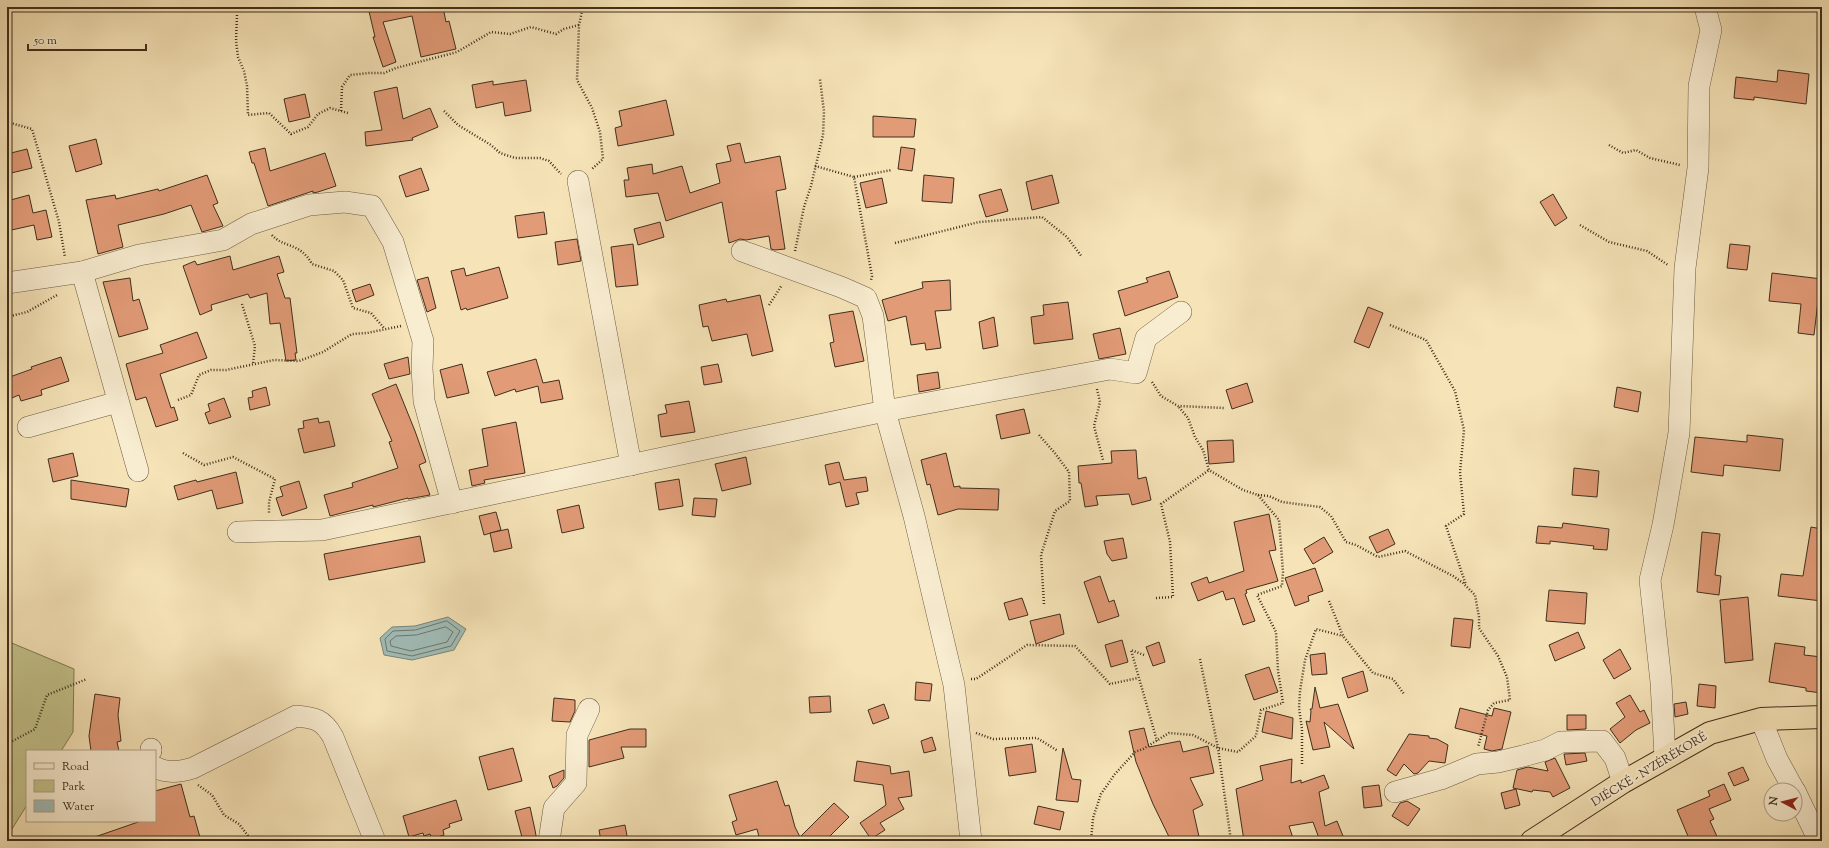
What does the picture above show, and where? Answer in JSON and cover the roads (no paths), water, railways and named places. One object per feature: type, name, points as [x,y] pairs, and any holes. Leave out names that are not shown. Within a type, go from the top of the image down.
[{"type":"highway","name":"DIÉCKÉ - N'ZÉRÉKORÉ","points":[[1532,841],[1623,782],[1710,733],[1761,719],[1822,717]]},
{"type":"street","points":[[1665,757],[1661,682],[1650,580],[1663,525],[1679,433],[1685,268],[1698,168],[1699,86],[1711,30],[1705,7]]},
{"type":"street","points":[[578,181],[631,465]]},
{"type":"street","points":[[7,284],[75,274],[139,255],[223,240],[251,224],[309,205],[344,202],[372,206],[392,242],[423,341],[422,368],[424,401],[452,503]]},
{"type":"street","points":[[742,251],[841,287],[866,298],[873,316],[885,411],[914,516],[953,678],[971,841]]},
{"type":"street","points":[[75,274],[118,402],[138,471]]},
{"type":"street","points":[[238,532],[322,530],[885,411],[1110,369],[1136,373],[1146,338],[1181,312]]},
{"type":"street","points":[[28,428],[118,402]]},
{"type":"street","points":[[549,841],[554,808],[576,783],[577,735],[589,709]]},
{"type":"street","points":[[156,763],[161,771],[180,772],[193,768],[296,716],[311,718],[326,725],[333,737],[368,839]]},
{"type":"street","points":[[1761,719],[1777,759],[1790,782]]},
{"type":"street","points":[[1395,792],[1441,779],[1477,764],[1498,762],[1523,756],[1545,750],[1561,742],[1602,741],[1615,758],[1623,782]]},
{"type":"street","points":[[1803,807],[1819,841]]},
{"type":"water","points":[[448,617],[466,629],[454,650],[412,660],[384,655],[380,638],[392,627],[415,626]]}]
